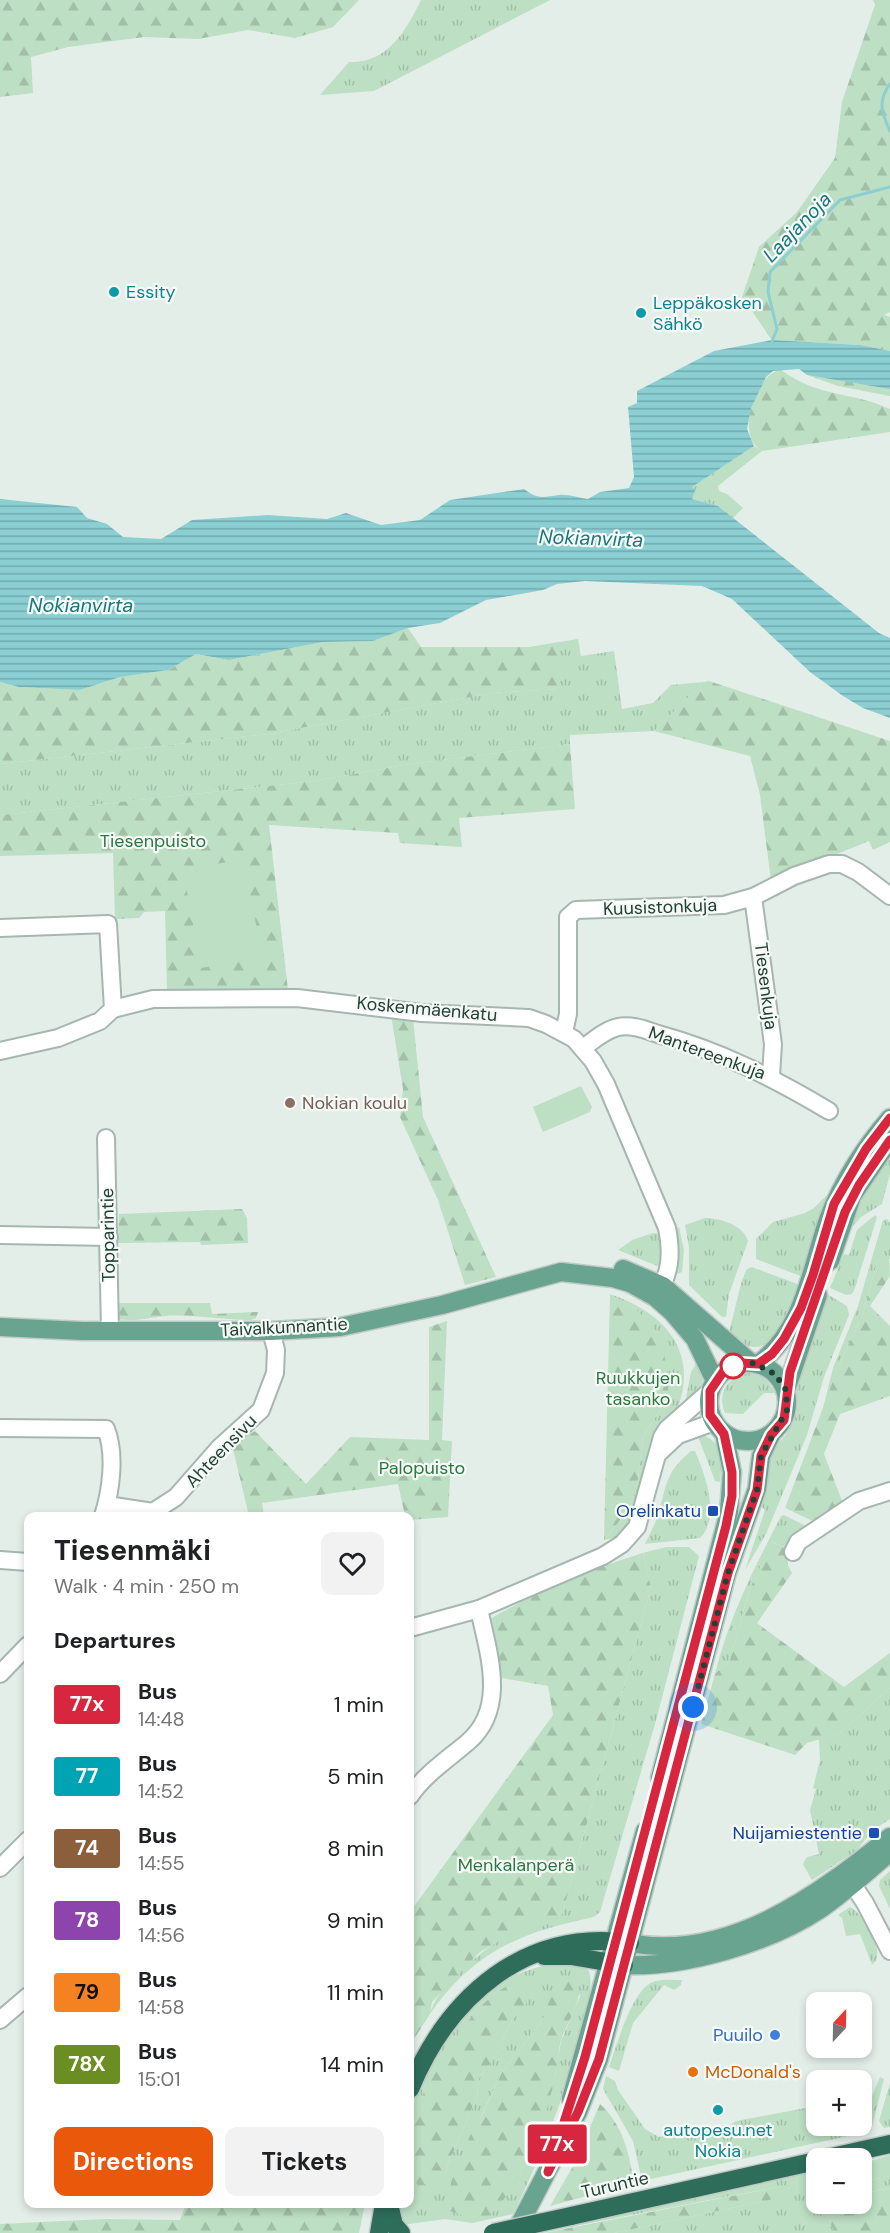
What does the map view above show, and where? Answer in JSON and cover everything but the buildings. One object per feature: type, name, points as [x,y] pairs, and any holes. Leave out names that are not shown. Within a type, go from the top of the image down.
[{"type":"highway","points":[[414,2080],[428,2050],[465,2000],[489,1978],[531,1957],[567,1943],[623,1942]]},
{"type":"highway","points":[[531,1957],[571,1956],[617,1964]]},
{"type":"highway","points":[[872,2148],[890,2144]]},
{"type":"highway","name":"Turuntie","points":[[493,2233],[806,2163]]},
{"type":"highway","points":[[380,2233],[383,2208]]},
{"type":"highway","points":[[390,2208],[394,2225],[401,2233]]},
{"type":"main road","points":[[623,1942],[726,1526],[732,1484],[719,1428],[709,1407],[712,1386],[733,1366],[754,1363],[779,1346],[790,1330],[813,1275],[834,1204],[866,1149],[890,1118]]},
{"type":"main road","points":[[786,1390],[845,1212],[859,1185],[890,1140]]},
{"type":"main road","name":"Taivalkunnantie","points":[[0,1327],[110,1331],[272,1331],[355,1324],[442,1305],[561,1272],[613,1278],[659,1292],[754,1363]]},
{"type":"main road","name":"Taivalkunnantie","points":[[659,1292],[695,1340],[712,1386]]},
{"type":"main road","points":[[515,2232],[548,2172],[617,1964],[728,1573],[757,1490],[761,1456],[771,1435],[784,1420],[788,1400],[786,1390],[775,1374],[754,1363]]},
{"type":"main road","points":[[719,1428],[747,1442],[771,1435]]},
{"type":"main road","points":[[617,1964],[650,1966],[699,1959],[791,1926],[818,1910],[890,1837]]},
{"type":"main road","points":[[623,1942],[651,1947],[675,1947],[719,1938],[788,1910],[848,1878],[890,1852]]},
{"type":"street","name":"Kuusistonkuja","points":[[564,1032],[568,1014],[570,913],[576,910],[652,906],[711,907],[753,897],[794,876],[829,864],[842,864],[858,872],[890,896]]},
{"type":"street","name":"Tiesenkuja","points":[[753,897],[773,1044],[771,1076]]},
{"type":"street","points":[[0,928],[108,924],[113,1009]]},
{"type":"street","name":"Koskenmäenkatu","points":[[0,1051],[58,1038],[100,1021],[113,1009],[153,999],[297,998],[422,1013],[528,1018],[564,1032],[583,1048],[606,1084],[667,1228],[671,1257],[659,1292]]},
{"type":"street","name":"Mantereenkuja","points":[[583,1048],[606,1031],[620,1026],[633,1027],[687,1042],[771,1076],[828,1111]]},
{"type":"street","name":"Topparintie","points":[[106,1138],[110,1331]]},
{"type":"street","points":[[0,1235],[109,1237]]},
{"type":"street","name":"Ahteensivu","points":[[105,1511],[153,1512],[176,1497],[219,1448],[255,1418],[272,1387],[275,1373],[276,1350],[272,1331]]},
{"type":"street","points":[[414,1627],[479,1610],[603,1556],[622,1545],[641,1518],[667,1429],[712,1386]]},
{"type":"street","points":[[0,1428],[106,1429],[109,1437],[110,1482],[105,1511]]},
{"type":"street","points":[[659,1453],[678,1435],[719,1428]]},
{"type":"street","points":[[794,1552],[798,1542],[860,1501],[890,1491]]},
{"type":"street","points":[[0,1560],[24,1562]]},
{"type":"street","points":[[414,1790],[419,1782],[471,1739],[488,1711],[492,1666],[479,1610]]},
{"type":"street","points":[[0,1674],[24,1649]]},
{"type":"street","points":[[0,1868],[24,1844]]},
{"type":"street","points":[[848,1878],[890,1951]]},
{"type":"street","points":[[0,2020],[24,1999]]},
{"type":"green space","points":[[0,0],[359,0],[333,27],[295,38],[248,30],[198,39],[144,37],[68,47],[31,57],[33,93],[0,97]]},
{"type":"green space","points":[[421,0],[550,0],[374,91],[320,95],[349,62],[374,57],[394,43]]},
{"type":"green space","points":[[873,0],[890,0],[890,312],[884,315],[890,317],[890,351],[861,345],[772,340],[742,297],[759,247],[797,212],[835,158],[842,102],[875,5]]},
{"type":"green space","points":[[781,370],[795,379],[822,390],[862,399],[890,409],[890,432],[762,451],[754,443],[749,431],[752,405],[764,381],[772,373]]},
{"type":"green space","points":[[807,375],[879,385],[890,389],[890,396],[838,386]]},
{"type":"green space","points":[[754,446],[762,451],[718,486],[719,491],[727,494],[743,508],[733,518],[718,506],[692,499],[692,487]]},
{"type":"green space","points":[[408,628],[421,647],[529,647],[559,642],[559,689],[493,693],[268,734],[0,764],[0,682],[20,687],[80,690],[120,677],[168,670],[196,654],[229,660],[323,642],[373,641]]},
{"type":"green space","points":[[578,639],[581,656],[614,651],[622,709],[653,703],[671,685],[704,682],[654,731],[570,735],[570,744],[410,764],[314,781],[0,815],[0,764],[268,734],[493,693],[559,689],[559,642]]},
{"type":"green space","points":[[709,681],[890,741],[890,842],[873,850],[869,841],[771,881],[760,795],[750,756],[654,731],[704,682]]},
{"type":"green space","name":"Tiesenpuisto","points":[[570,744],[575,809],[459,818],[462,847],[400,843],[398,833],[269,825],[288,990],[167,992],[165,911],[144,912],[139,918],[115,919],[113,853],[0,856],[0,815],[314,781],[410,764]]},
{"type":"green space","points":[[244,859],[262,957],[201,968],[183,870]]},
{"type":"green space","points":[[391,1015],[413,1018],[423,1117],[496,1277],[465,1285],[438,1200],[400,1117],[403,1089]]},
{"type":"green space","points":[[581,1086],[592,1107],[590,1112],[543,1132],[533,1107]]},
{"type":"green space","points":[[890,1147],[890,1174],[882,1204],[861,1217],[853,1226],[856,1205]]},
{"type":"green space","points":[[834,1188],[803,1277],[756,1259],[756,1239],[773,1222],[805,1213],[814,1208]]},
{"type":"green space","points":[[242,1209],[247,1218],[248,1243],[201,1245],[200,1242],[118,1243],[119,1214]]},
{"type":"green space","points":[[875,1215],[877,1217],[852,1294],[846,1295],[830,1288],[844,1254],[849,1255],[857,1230]]},
{"type":"green space","points":[[705,1218],[724,1221],[736,1227],[746,1235],[748,1241],[729,1294],[726,1317],[722,1317],[689,1285],[689,1247],[685,1225]]},
{"type":"green space","points":[[887,1219],[890,1223],[890,1259],[877,1262],[864,1311],[840,1363],[820,1420],[833,1368],[858,1306],[883,1220]]},
{"type":"green space","points":[[679,1227],[684,1250],[682,1272],[677,1274],[678,1247],[675,1229]]},
{"type":"green space","points":[[653,1233],[663,1234],[663,1265],[660,1267],[618,1250],[632,1240]]},
{"type":"green space","points":[[889,1258],[890,1276],[870,1306],[890,1326],[890,1396],[840,1414],[824,1454],[844,1506],[817,1523],[785,1508],[840,1363],[864,1311],[877,1262]]},
{"type":"green space","points":[[752,1267],[800,1285],[790,1313],[779,1332],[764,1345],[755,1347],[744,1345],[728,1336],[742,1280],[747,1269]]},
{"type":"green space","points":[[610,1294],[646,1311],[660,1323],[672,1336],[680,1351],[684,1368],[683,1387],[678,1407],[651,1444],[632,1515],[618,1537],[604,1540],[630,1508],[637,1486],[643,1436],[669,1397],[637,1310]]},
{"type":"green space","name":"Ruukkujen tasanko","points":[[610,1294],[637,1310],[663,1339],[669,1397],[643,1436],[637,1486],[630,1508],[604,1540]]},
{"type":"green space","points":[[827,1294],[847,1306],[849,1315],[824,1377],[807,1435],[766,1534],[745,1570],[765,1510],[761,1506],[768,1461],[776,1445],[786,1435],[797,1412],[797,1374],[801,1358]]},
{"type":"green space","points":[[117,1303],[210,1303],[212,1314],[258,1312],[256,1318],[251,1320],[165,1316],[123,1320],[117,1319]]},
{"type":"green space","name":"Palopuisto","points":[[447,1321],[442,1440],[452,1441],[448,1517],[414,1520],[414,1512],[404,1512],[398,1484],[262,1503],[263,1512],[248,1512],[232,1445],[255,1431],[306,1484],[350,1437],[429,1440],[429,1327]]},
{"type":"green space","points":[[698,1361],[702,1375],[701,1385],[685,1403],[691,1372]]},
{"type":"green space","points":[[752,1372],[765,1378],[776,1393],[764,1393],[743,1414],[725,1413],[722,1398],[727,1385],[737,1376]]},
{"type":"green space","points":[[697,1434],[712,1440],[719,1451],[720,1482],[715,1481]]},
{"type":"green space","points":[[691,1451],[695,1451],[707,1483],[710,1507],[706,1529],[700,1538],[645,1544],[657,1517],[670,1476],[677,1464]]},
{"type":"green space","points":[[784,1515],[810,1528],[792,1537],[787,1549],[772,1542],[749,1591],[730,1660],[715,1674],[743,1593],[781,1516]]},
{"type":"green space","points":[[771,1542],[787,1549],[788,1565],[792,1573],[757,1623],[844,1687],[890,1653],[890,1688],[840,1733],[807,1743],[795,1755],[701,1724],[715,1674],[730,1660],[749,1591]]},
{"type":"green space","points":[[666,1547],[689,1547],[699,1556],[657,1717],[600,1912],[594,1917],[522,1938],[482,1960],[464,1974],[430,2014],[435,2001],[458,1973],[506,1935],[535,1920],[562,1915],[651,1587],[643,1553]]},
{"type":"green space","name":"Menkalanperä","points":[[643,1553],[651,1587],[562,1915],[534,1921],[480,1952],[432,2002],[430,2014],[414,2039],[414,1906],[553,1715],[548,1686],[502,1678],[490,1619],[527,1599],[603,1566]]},
{"type":"green space","points":[[890,1688],[890,1819],[872,1831],[856,1851],[812,1880],[803,1864],[807,1857],[819,1854],[810,1810],[820,1760],[819,1739],[840,1733]]},
{"type":"green space","points":[[890,1871],[890,1909],[879,1886],[880,1880]]},
{"type":"green space","points":[[850,1907],[861,1916],[871,1931],[877,1947],[876,1961],[872,1965],[860,1934],[846,1936],[842,1918],[838,1915]]},
{"type":"green space","points":[[558,1962],[582,1965],[589,1971],[590,1992],[576,2055],[564,2092],[536,2164],[513,2214],[472,2223],[445,2219],[402,2225],[396,2208],[414,2208],[414,2179],[444,2174],[477,2096],[479,2078],[494,2058],[512,2020],[526,2005],[417,2115],[414,2132],[414,2096],[422,2079],[442,2043],[467,2011],[494,1987],[525,1972]],"holes":[[[581,1994],[561,2041],[556,2073],[537,2137],[520,2175],[451,2182],[502,2072],[542,2021]]]},
{"type":"green space","points":[[567,1979],[578,1980],[577,2004],[561,2040],[547,2111],[524,2168],[502,2202],[489,2216],[467,2217],[450,2211],[451,2182],[472,2131],[481,2118],[502,2072],[542,2021],[555,1984]]},
{"type":"green space","points":[[526,1980],[526,2005],[512,2020],[494,2058],[479,2078],[477,2096],[444,2174],[435,2184],[419,2185],[414,2182],[414,2127],[433,2073],[456,2036],[481,2006],[502,1989]]},
{"type":"green space","points":[[682,1980],[681,1985],[674,1990],[664,1985],[633,2023],[619,2071],[609,2067],[630,2010],[642,1990],[656,1981]]},
{"type":"green space","points":[[606,2076],[615,2081],[618,2090],[645,2129],[659,2137],[690,2130],[723,2130],[736,2121],[806,2108],[806,2136],[848,2136],[642,2181],[633,2141],[603,2089]]},
{"type":"green space","points":[[880,2077],[884,2079],[872,2127],[872,2096]]},
{"type":"green space","points":[[890,2083],[890,2127],[884,2128],[879,2121]]},
{"type":"green space","points":[[600,2104],[620,2130],[634,2183],[550,2206],[572,2168]]},
{"type":"green space","points":[[890,2155],[890,2176],[872,2180],[872,2161]]},
{"type":"green space","points":[[806,2170],[806,2214],[827,2214],[834,2233],[614,2233],[787,2196],[788,2185],[544,2232]]},
{"type":"green space","points":[[890,2176],[890,2188],[872,2192],[872,2180]]},
{"type":"green space","points":[[788,2185],[791,2190],[788,2196],[614,2233],[544,2233]]},
{"type":"green space","points":[[890,2188],[890,2233],[834,2233],[827,2214],[872,2214],[872,2192]]},
{"type":"green space","points":[[184,2208],[364,2208],[359,2233],[0,2233],[0,2224],[104,2219],[180,2220]]},
{"type":"water","name":"Nokianvirta","points":[[772,340],[861,345],[890,351],[890,389],[807,375],[799,369],[773,371],[766,377],[751,408],[747,429],[754,446],[692,487],[695,490],[692,499],[718,506],[879,633],[890,638],[890,718],[863,708],[810,672],[732,599],[702,586],[585,581],[557,584],[543,590],[486,600],[440,623],[408,628],[373,641],[323,642],[229,660],[196,654],[168,670],[120,677],[80,690],[19,687],[0,682],[0,499],[77,507],[87,518],[107,524],[123,537],[161,539],[192,520],[268,515],[327,519],[346,513],[381,525],[420,520],[450,500],[524,489],[541,497],[562,495],[588,499],[600,492],[629,488],[634,477],[628,407],[637,403],[637,391],[714,351]]},
{"type":"waterway","name":"Laajanoja","points":[[890,84],[882,102],[890,131]]},
{"type":"waterway","name":"Laajanoja","points":[[772,341],[777,329],[768,292],[770,272],[840,200],[890,187]]},
{"type":"bus line","name":"77x","points":[[890,1118],[866,1149],[834,1204],[813,1275],[790,1330],[772,1354],[758,1364],[750,1362],[733,1366],[723,1372],[710,1391],[708,1399],[710,1415],[724,1434],[732,1472],[732,1496],[726,1526],[585,2057],[548,2172],[578,2112],[599,2059],[728,1573],[757,1490],[761,1456],[771,1435],[784,1420],[790,1372],[845,1212],[852,1196],[890,1140]]},
{"type":"place","name":"Essity","points":[[114,292]]},
{"type":"place","name":"Leppäkosken Sähkö","points":[[641,313]]},
{"type":"place","name":"Nokian koulu","points":[[290,1103]]},
{"type":"place","name":"Orelinkatu","points":[[713,1511]]},
{"type":"place","name":"Nuijamiestentie","points":[[874,1833]]},
{"type":"place","name":"Puuilo","points":[[775,2035]]},
{"type":"place","name":"McDonald's","points":[[693,2072]]},
{"type":"place","name":"autopesu.net Nokia","points":[[718,2110]]},
{"type":"route","points":[[693,1707],[728,1573],[757,1490],[761,1456],[771,1435],[784,1420],[787,1410],[786,1390],[782,1381],[775,1374],[767,1368],[750,1362],[733,1366]]}]
